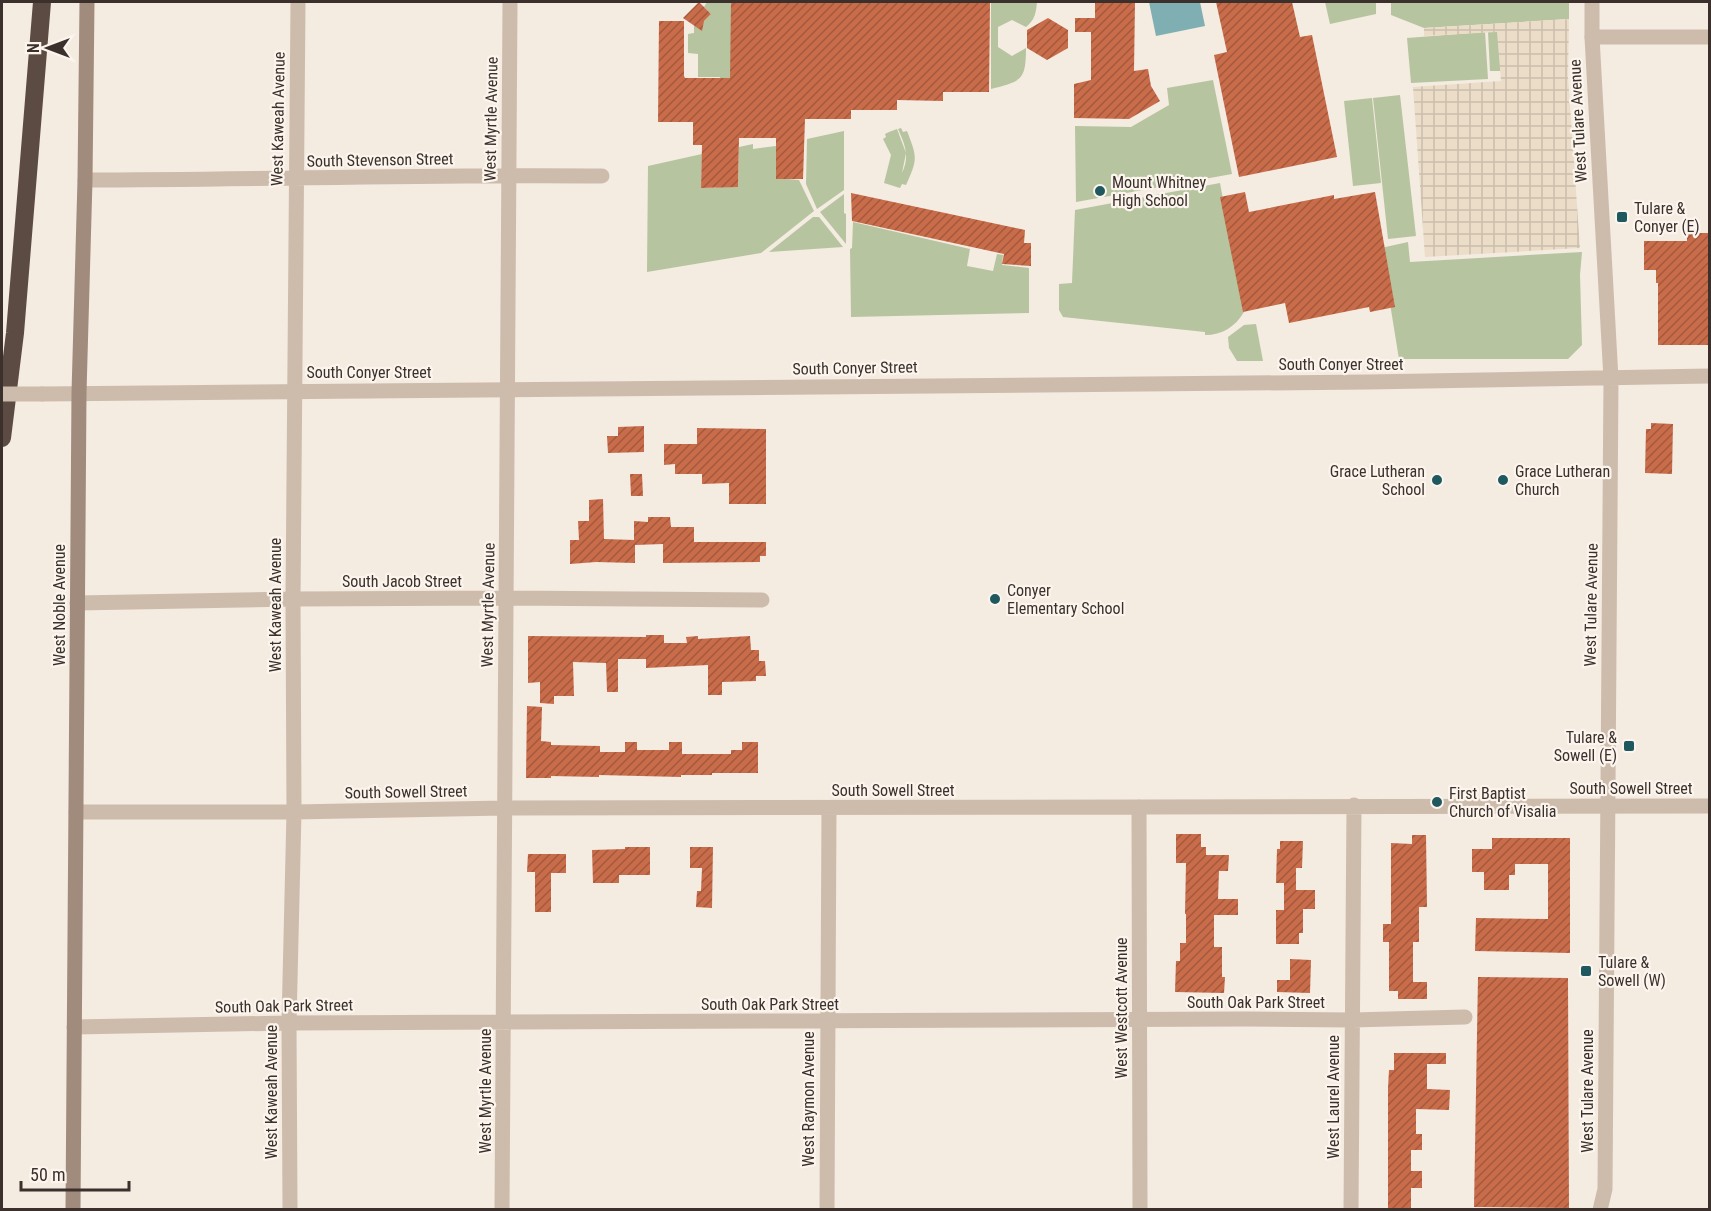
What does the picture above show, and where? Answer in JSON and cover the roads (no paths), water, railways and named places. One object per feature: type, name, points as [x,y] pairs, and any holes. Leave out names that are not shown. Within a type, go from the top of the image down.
[{"type":"highway","points":[[2,438],[15,333],[42,2]]},
{"type":"main road","name":"West Noble Avenue","points":[[73,1209],[78,393],[85,180],[87,2]]},
{"type":"street","name":"West Kaweah Avenue","points":[[290,1209],[289,1023],[294,812],[292,599],[298,2]]},
{"type":"street","name":"West Myrtle Avenue","points":[[502,1209],[510,2]]},
{"type":"street","name":"West Tulare Avenue","points":[[1592,2],[1611,379],[1605,1189],[1600,1209]]},
{"type":"street","points":[[1592,37],[1710,37]]},
{"type":"street","name":"South Stevenson Street","points":[[85,180],[602,176]]},
{"type":"street","name":"South Conyer Street","points":[[2,394],[1611,379],[1710,376]]},
{"type":"street","name":"South Jacob Street","points":[[77,603],[506,598],[762,600]]},
{"type":"street","name":"West Laurel Avenue","points":[[1351,1209],[1354,805]]},
{"type":"street","name":"South Sowell Street","points":[[76,812],[294,812],[504,808],[1710,806]]},
{"type":"street","name":"West Westcott Avenue","points":[[1139,807],[1140,1209]]},
{"type":"street","name":"West Raymon Avenue","points":[[827,1209],[826,1021],[829,809]]},
{"type":"street","name":"South Oak Park Street","points":[[74,1027],[289,1023],[1352,1020],[1465,1017]]},
{"type":"water","points":[[1149,2],[1200,2],[1205,26],[1156,36]]},
{"type":"place","name":"Mount Whitney High School","points":[[1100,191]]},
{"type":"place","name":"Tulare & Conyer (E)","points":[[1622,217]]},
{"type":"place","name":"Grace Lutheran School","points":[[1437,480]]},
{"type":"place","name":"Grace Lutheran Church","points":[[1503,480]]},
{"type":"place","name":"Conyer Elementary School","points":[[995,599]]},
{"type":"place","name":"Tulare & Sowell (E)","points":[[1629,746]]},
{"type":"place","name":"First Baptist Church of Visalia","points":[[1437,802]]},
{"type":"place","name":"Tulare & Sowell (W)","points":[[1586,971]]}]
